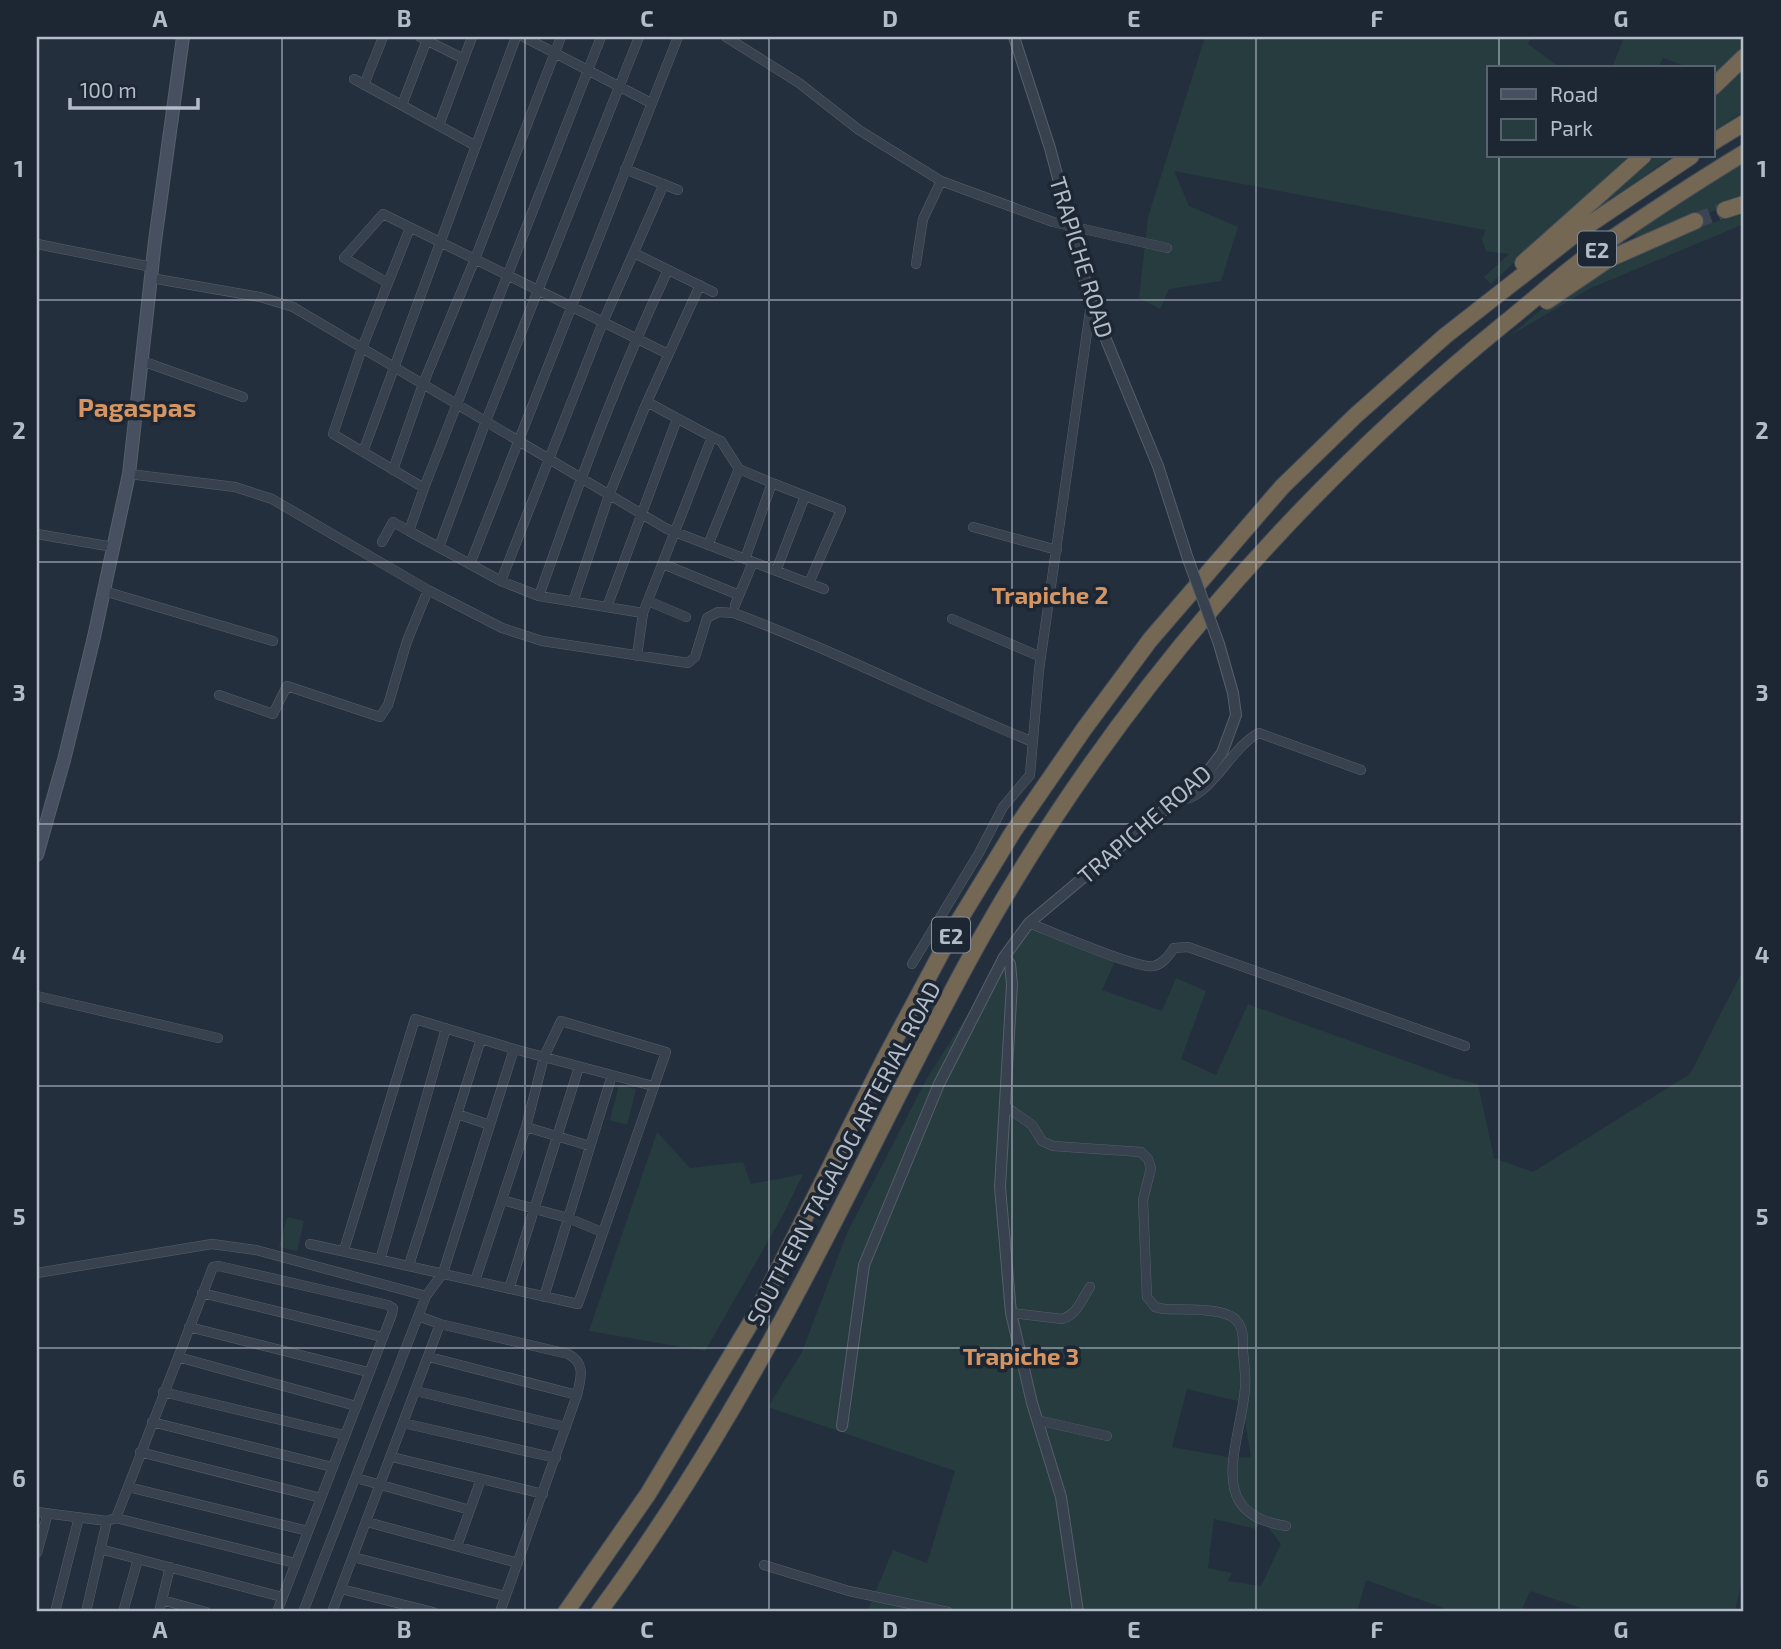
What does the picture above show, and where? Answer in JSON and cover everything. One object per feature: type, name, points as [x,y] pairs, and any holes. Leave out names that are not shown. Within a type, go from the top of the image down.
[{"type":"highway","points":[[1714,86],[1744,57]]},
{"type":"highway","points":[[1714,141],[1744,123]]},
{"type":"highway","name":"SOUTHERN TAGALOG ARTERIAL ROAD","points":[[599,1612],[669,1510],[780,1325],[982,936],[1038,844],[1106,744],[1171,657],[1303,508],[1372,439],[1460,359],[1590,254],[1744,153]]},
{"type":"highway","points":[[1444,336],[1641,158]]},
{"type":"highway","name":"SOUTHERN TAGALOG ARTERIAL ROAD","points":[[566,1612],[648,1494],[756,1314],[884,1060],[955,927],[1013,832],[1150,640],[1282,487],[1355,416],[1444,336],[1578,233],[1688,158]]},
{"type":"highway","points":[[1725,210],[1744,204]]},
{"type":"highway","points":[[1460,359],[1609,259],[1695,221]]},
{"type":"main road","points":[[37,855],[67,748],[129,474],[183,37]]},
{"type":"street","points":[[364,85],[383,37]]},
{"type":"street","points":[[439,125],[472,37]]},
{"type":"street","points":[[363,452],[516,37]]},
{"type":"street","points":[[524,37],[651,103]]},
{"type":"street","points":[[393,470],[422,384],[475,259],[561,37]]},
{"type":"street","points":[[409,531],[456,404],[509,276],[601,37]]},
{"type":"street","points":[[439,547],[486,421],[639,37]]},
{"type":"street","points":[[470,564],[678,37]]},
{"type":"street","points":[[726,37],[799,83],[859,130],[941,181],[999,204],[1071,227],[1167,248]]},
{"type":"street","name":"TRAPICHE ROAD","points":[[842,1426],[864,1265],[939,1084],[1004,957],[1029,923],[1209,770],[1222,752],[1236,715],[1233,693],[1219,644],[1158,466],[1091,303],[1050,148],[1014,37]]},
{"type":"street","points":[[402,105],[425,38],[464,58]]},
{"type":"street","points":[[354,79],[476,146]]},
{"type":"street","points":[[625,169],[678,190]]},
{"type":"street","points":[[916,264],[923,219],[941,181]]},
{"type":"street","points":[[501,581],[603,322],[664,184]]},
{"type":"street","points":[[388,283],[344,258],[383,214],[668,354]]},
{"type":"street","points":[[411,228],[362,348],[333,433],[424,488]]},
{"type":"street","points":[[37,244],[293,307],[641,514],[675,532],[824,589]]},
{"type":"street","points":[[634,253],[713,292]]},
{"type":"street","points":[[539,596],[580,478],[636,338],[668,270]]},
{"type":"street","points":[[573,602],[610,495],[647,402],[701,285]]},
{"type":"street","points":[[912,964],[979,853],[1003,807],[1030,775],[1041,657],[1091,303]]},
{"type":"street","points":[[142,360],[243,397]]},
{"type":"street","points":[[647,402],[721,441],[739,469],[841,510],[809,583]]},
{"type":"street","points":[[607,607],[677,419]]},
{"type":"street","points":[[638,656],[643,613],[712,437]]},
{"type":"street","points":[[708,545],[739,469]]},
{"type":"street","points":[[129,474],[235,487],[272,499],[428,590],[502,628],[542,641],[688,663],[695,657],[707,618],[718,612],[734,613],[1033,742]]},
{"type":"street","points":[[735,605],[772,483]]},
{"type":"street","points":[[776,571],[804,496]]},
{"type":"street","points":[[383,542],[393,522],[501,581],[539,596],[643,613]]},
{"type":"street","points":[[974,527],[1057,550]]},
{"type":"street","points":[[37,534],[113,547]]},
{"type":"street","points":[[663,564],[739,595]]},
{"type":"street","points":[[219,695],[273,714],[287,686],[380,717],[388,705],[407,641],[428,590]]},
{"type":"street","points":[[104,591],[273,641]]},
{"type":"street","points":[[648,601],[686,617]]},
{"type":"street","points":[[952,619],[1041,657]]},
{"type":"street","points":[[1176,800],[1183,801],[1213,780],[1240,746],[1259,733],[1361,770]]},
{"type":"street","points":[[1029,923],[1110,955],[1150,967],[1157,966],[1174,947],[1188,947],[1465,1046]]},
{"type":"street","points":[[1004,957],[1010,964],[1012,984],[1000,1187],[1011,1313],[1037,1420],[1061,1497],[1078,1612]]},
{"type":"street","points":[[37,996],[218,1038]]},
{"type":"street","points":[[344,1250],[415,1018],[514,1049],[653,1086]]},
{"type":"street","points":[[310,1244],[344,1250],[380,1260],[578,1304],[666,1052],[561,1021],[544,1057],[526,1127],[475,1281]]},
{"type":"street","points":[[380,1260],[446,1028]]},
{"type":"street","points":[[409,1265],[481,1039]]},
{"type":"street","points":[[303,1612],[426,1296],[443,1273],[514,1049]]},
{"type":"street","points":[[509,1289],[579,1067]]},
{"type":"street","points":[[544,1297],[612,1075]]},
{"type":"street","points":[[1005,1107],[1032,1125],[1042,1141],[1053,1146],[1141,1152],[1148,1159],[1151,1168],[1143,1200],[1147,1297],[1155,1307],[1222,1312],[1236,1319],[1242,1331],[1245,1389],[1231,1474],[1238,1499],[1251,1515],[1267,1523],[1286,1526]]},
{"type":"street","points":[[457,1114],[489,1125]]},
{"type":"street","points":[[526,1127],[590,1146]]},
{"type":"street","points":[[502,1200],[568,1218],[603,1232]]},
{"type":"street","points":[[37,1273],[212,1244],[256,1250],[426,1296]]},
{"type":"street","points":[[86,1612],[100,1549],[111,1519],[128,1487],[202,1293],[213,1268],[219,1266],[393,1308],[277,1612]]},
{"type":"street","points":[[1011,1313],[1062,1319],[1069,1317],[1090,1287]]},
{"type":"street","points":[[202,1293],[382,1337]]},
{"type":"street","points":[[418,1316],[440,1324],[568,1354],[576,1358],[581,1366],[577,1395],[500,1612]]},
{"type":"street","points":[[332,1612],[440,1324]]},
{"type":"street","points":[[188,1327],[369,1373]]},
{"type":"street","points":[[178,1357],[356,1406]]},
{"type":"street","points":[[429,1357],[577,1395]]},
{"type":"street","points":[[416,1391],[566,1427]]},
{"type":"street","points":[[163,1392],[344,1435]]},
{"type":"street","points":[[1037,1420],[1107,1436]]},
{"type":"street","points":[[152,1422],[332,1467]]},
{"type":"street","points":[[403,1423],[556,1458]]},
{"type":"street","points":[[140,1452],[321,1498]]},
{"type":"street","points":[[392,1457],[543,1494]]},
{"type":"street","points":[[355,1478],[470,1510]]},
{"type":"street","points":[[457,1546],[481,1479]]},
{"type":"street","points":[[128,1487],[308,1531]]},
{"type":"street","points":[[37,1511],[111,1519],[296,1563]]},
{"type":"street","points":[[37,1553],[48,1513]]},
{"type":"street","points":[[55,1612],[79,1517]]},
{"type":"street","points":[[367,1522],[518,1563]]},
{"type":"street","points":[[100,1549],[282,1597]]},
{"type":"street","points":[[353,1557],[505,1596]]},
{"type":"street","points":[[123,1612],[138,1559]]},
{"type":"street","points":[[764,1564],[849,1591],[948,1612]]},
{"type":"street","points":[[159,1612],[170,1567]]},
{"type":"street","points":[[341,1589],[433,1612]]},
{"type":"street","points":[[162,1600],[206,1612]]},
{"type":"green space","points":[[1205,37],[1531,37],[1528,44],[1558,66],[1487,66],[1487,158],[1627,158],[1491,284],[1484,277],[1509,254],[1486,251],[1482,240],[1485,230],[1174,171],[1189,206],[1238,227],[1221,281],[1169,289],[1160,309],[1139,298],[1148,217]]},
{"type":"green space","points":[[1624,37],[1744,37],[1744,46],[1714,75],[1714,66],[1685,66],[1663,58],[1659,66],[1613,66]]},
{"type":"green space","points":[[1744,63],[1744,111],[1714,130],[1714,92]]},
{"type":"green space","points":[[1646,158],[1670,158],[1590,214]]},
{"type":"green space","points":[[1744,163],[1744,200],[1636,239],[1635,233]]},
{"type":"green space","points":[[1744,212],[1744,224],[1591,288],[1509,336],[1564,292],[1616,260]]},
{"type":"green space","points":[[1029,923],[1117,957],[1102,990],[1162,1011],[1176,978],[1206,991],[1181,1059],[1216,1075],[1248,1004],[1453,1078],[1478,1084],[1494,1158],[1533,1172],[1690,1074],[1744,968],[1744,1568],[1735,1612],[1593,1612],[1530,1591],[1521,1612],[1454,1612],[1366,1580],[1357,1612],[932,1612],[919,1606],[916,1612],[867,1612],[893,1550],[927,1563],[955,1471],[768,1407],[802,1352],[847,1233],[926,1080],[1004,957]],"holes":[[[1187,1389],[1242,1402],[1251,1457],[1233,1458],[1172,1447]],[[1214,1519],[1256,1529],[1262,1520],[1281,1544],[1261,1586],[1228,1581],[1232,1573],[1208,1568]]]},
{"type":"green space","points":[[619,1085],[636,1089],[627,1125],[610,1120]]},
{"type":"green space","points":[[657,1132],[690,1168],[743,1162],[751,1184],[803,1174],[783,1215],[705,1351],[589,1331]]},
{"type":"green space","points":[[287,1217],[304,1221],[297,1251],[279,1247]]},
{"type":"tunnel","points":[[1695,221],[1725,210]]},
{"type":"district","name":"Pagaspas","points":[[137,406]]},
{"type":"district","name":"Trapiche 2","points":[[1050,594]]},
{"type":"district","name":"Trapiche 3","points":[[1021,1355]]}]
